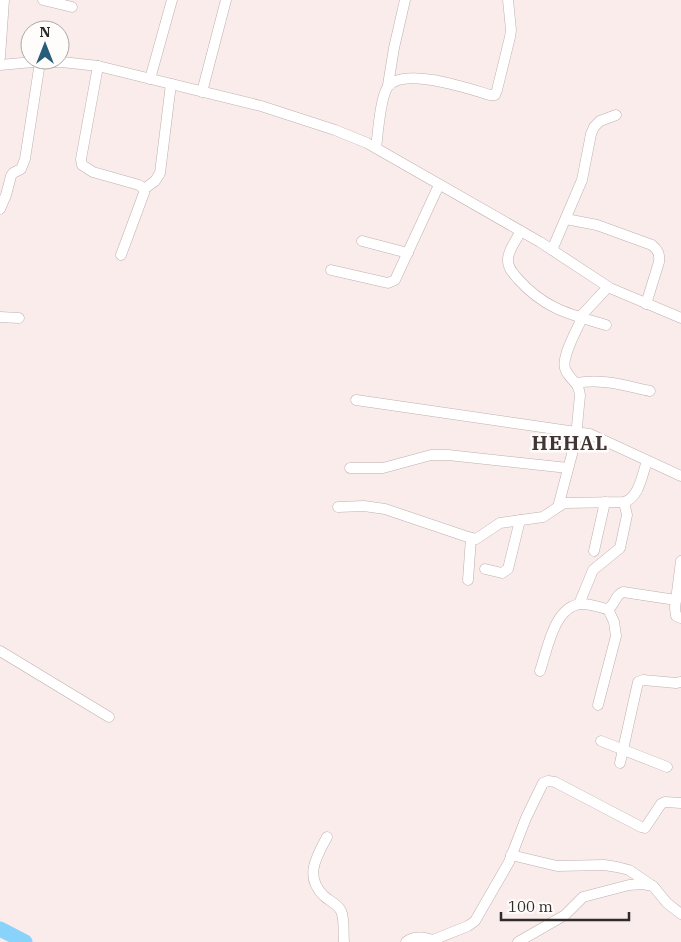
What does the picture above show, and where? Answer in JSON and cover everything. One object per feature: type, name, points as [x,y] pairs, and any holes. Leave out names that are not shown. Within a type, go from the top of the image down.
[{"type":"street","points":[[0,58],[4,0]]},
{"type":"street","points":[[42,0],[72,8]]},
{"type":"street","points":[[150,79],[172,0]]},
{"type":"street","points":[[202,92],[226,0]]},
{"type":"street","points":[[376,148],[384,94],[388,86],[405,0]]},
{"type":"street","points":[[388,86],[395,80],[422,78],[490,95],[494,94],[497,90],[510,37],[508,0]]},
{"type":"street","points":[[70,63],[98,66],[260,106],[359,140],[522,231],[608,287],[681,318]]},
{"type":"street","points":[[0,65],[20,64]]},
{"type":"street","points":[[98,66],[81,159],[82,166],[93,172],[139,185],[144,190]]},
{"type":"street","points":[[0,209],[11,176],[20,169],[25,158],[39,70]]},
{"type":"street","points":[[120,255],[144,190],[155,181],[160,173],[171,84]]},
{"type":"street","points":[[552,250],[582,180],[594,127],[600,122],[616,115]]},
{"type":"street","points":[[331,270],[388,283],[392,282],[398,276],[440,185]]},
{"type":"street","points":[[566,219],[608,228],[652,245],[657,249],[660,255],[659,262],[646,304]]},
{"type":"street","points":[[522,231],[507,260],[508,266],[513,273],[527,288],[547,304],[581,318],[606,325]]},
{"type":"street","points":[[362,241],[408,253]]},
{"type":"street","points":[[558,506],[576,435],[580,395],[577,383],[565,371],[563,360],[581,318],[608,287]]},
{"type":"street","points":[[0,317],[19,318]]},
{"type":"street","points":[[577,383],[602,382],[650,391]]},
{"type":"street","points":[[356,400],[576,435],[590,434],[681,476]]},
{"type":"street","points":[[350,468],[383,468],[431,455],[448,454],[568,468]]},
{"type":"street","points":[[338,507],[364,506],[385,509],[476,539],[500,523],[543,517],[558,506],[570,502],[624,502],[634,497],[647,461]]},
{"type":"street","points":[[594,551],[605,502]]},
{"type":"street","points":[[579,604],[593,570],[620,548],[627,515],[624,502]]},
{"type":"street","points":[[485,569],[502,573],[508,570],[520,520]]},
{"type":"street","points":[[468,580],[471,538]]},
{"type":"street","points":[[681,561],[674,613],[681,618]]},
{"type":"street","points":[[540,671],[556,623],[565,611],[579,604],[608,609],[612,607],[616,596],[623,592],[676,600]]},
{"type":"street","points":[[598,705],[616,636],[614,622],[608,609]]},
{"type":"street","points":[[0,651],[109,717]]},
{"type":"street","points":[[620,763],[638,682],[643,680],[681,682]]},
{"type":"street","points":[[601,741],[667,767]]},
{"type":"street","points":[[406,942],[417,937],[434,941],[475,921],[511,855],[539,788],[543,783],[548,781],[555,782],[640,828],[648,826],[661,804],[665,802],[681,802]]},
{"type":"street","points":[[328,837],[314,865],[313,879],[323,896],[336,905],[341,912],[344,942]]},
{"type":"street","points":[[511,855],[556,866],[604,865],[623,868],[635,873],[653,886],[667,903],[681,914]]},
{"type":"street","points":[[518,942],[565,915],[578,900],[586,895],[629,885],[643,884],[653,886]]},
{"type":"waterway","points":[[0,929],[25,942]]},
{"type":"district","name":"HEHAL","points":[[570,443]]}]
